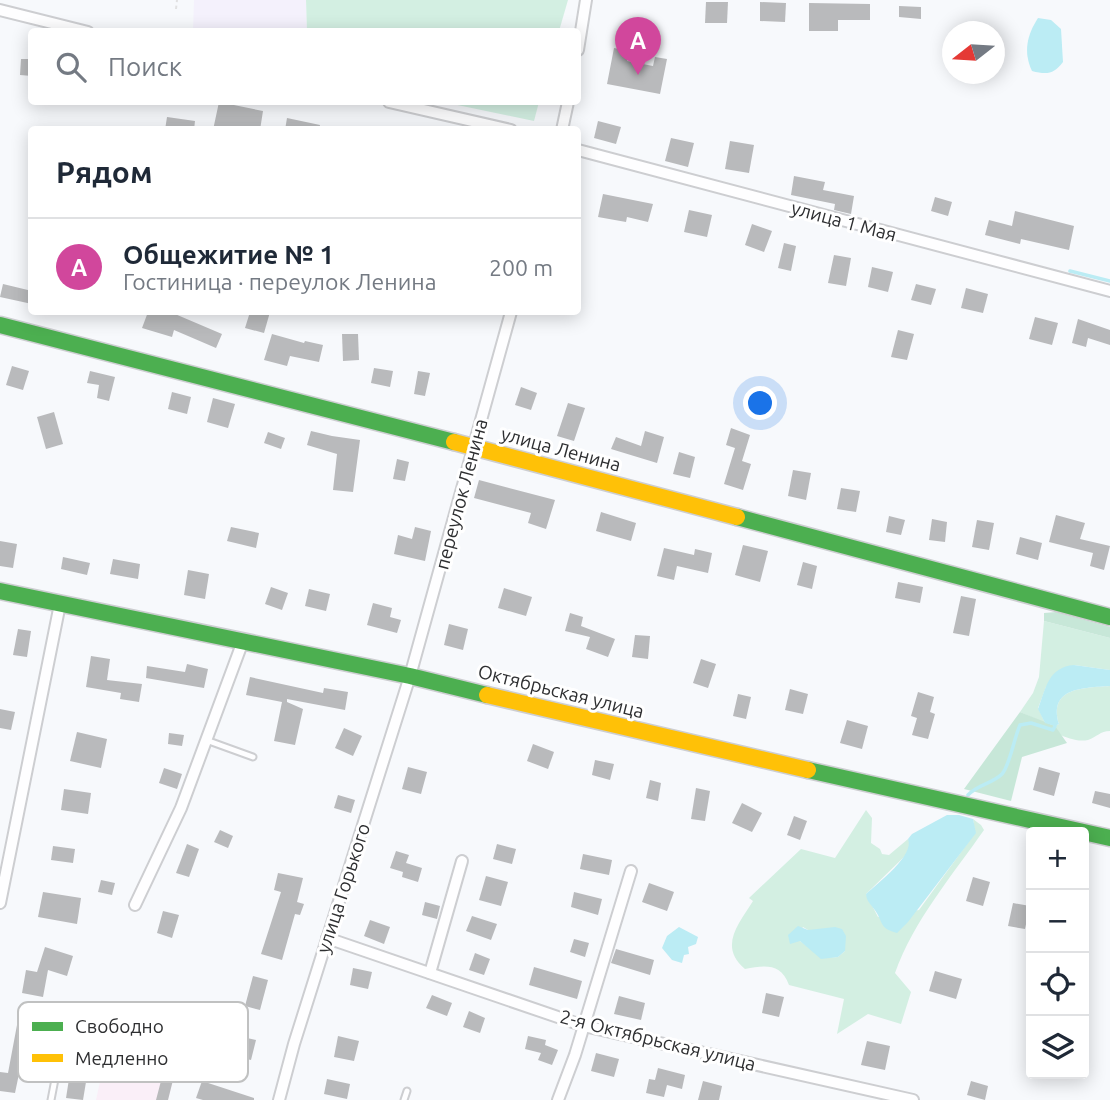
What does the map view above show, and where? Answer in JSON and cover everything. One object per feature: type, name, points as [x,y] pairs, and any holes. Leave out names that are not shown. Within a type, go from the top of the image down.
[{"type":"street","points":[[581,31],[586,0]]},
{"type":"street","points":[[0,10],[73,28]]},
{"type":"street","points":[[402,105],[494,126]]},
{"type":"street","points":[[563,126],[567,105]]},
{"type":"street","name":"улица 1 Мая","points":[[581,151],[1110,291]]},
{"type":"street","name":"переулок Ленина","points":[[410,676],[510,315]]},
{"type":"street","name":"улица Ленина","points":[[0,325],[473,447],[1110,617]]},
{"type":"street","name":"Октябрьская улица","points":[[0,591],[410,676],[572,716],[1110,838]]},
{"type":"street","points":[[0,904],[4,862],[60,604]]},
{"type":"street","points":[[135,905],[181,808],[243,641]]},
{"type":"street","name":"улица Горького","points":[[279,1100],[410,676]]},
{"type":"street","points":[[430,973],[463,861]]},
{"type":"street","points":[[558,1100],[584,1026],[631,871]]},
{"type":"street","name":"2-я Октябрьская улица","points":[[327,938],[584,1026],[913,1100]]},
{"type":"lane","points":[[206,740],[253,757]]},
{"type":"lane","points":[[51,1100],[54,1082]]},
{"type":"lane","points":[[404,1100],[407,1091]]},
{"type":"path","points":[[176,9],[177,0]]},
{"type":"shaded area","points":[[194,0],[306,0],[307,28],[193,28]]},
{"type":"shaded area","points":[[100,1082],[173,1082],[168,1100],[96,1100]]},
{"type":"green space","points":[[306,0],[568,0],[560,28],[307,28]]},
{"type":"green space","points":[[457,105],[538,105],[534,121]]},
{"type":"green space","points":[[1056,612],[1110,627],[1110,638],[1044,621],[1044,613]]},
{"type":"green space","points":[[1044,621],[1110,638],[1110,670],[1074,665],[1046,687],[1038,708],[1045,723],[1020,712],[1033,693],[1039,677]]},
{"type":"green space","points":[[1110,686],[1110,731],[1084,740],[1058,734],[1055,726],[1059,724],[1057,712],[1063,696],[1080,689]]},
{"type":"green space","points":[[1020,712],[1055,726],[1067,743],[1022,757],[1011,801],[964,789]]},
{"type":"green space","points":[[866,810],[872,818],[871,843],[880,849],[882,854],[889,855],[908,839],[911,844],[909,852],[866,894],[878,917],[919,910],[975,833],[973,819],[984,830],[935,899],[903,954],[895,973],[911,992],[901,1024],[868,1014],[837,1034],[844,999],[789,985],[782,973],[772,967],[745,969],[733,952],[732,943],[737,927],[753,901],[749,898],[801,849],[835,858]],"holes":[[[803,927],[817,930],[845,951],[838,957],[827,957],[800,941],[794,941]]]},
{"type":"water","points":[[1038,18],[1051,20],[1061,29],[1063,62],[1050,72],[1032,71],[1028,57],[1029,37]]},
{"type":"water","points":[[1074,665],[1110,670],[1110,686],[1080,689],[1063,696],[1057,712],[1059,724],[1055,726],[1045,723],[1038,709],[1046,686],[1059,670]]},
{"type":"water","points":[[947,815],[973,819],[976,833],[908,922],[897,933],[887,929],[866,894],[901,861],[912,834]]},
{"type":"water","points":[[798,926],[808,930],[835,927],[842,929],[846,936],[845,951],[838,957],[821,959],[800,941],[790,944],[788,935]]},
{"type":"water","points":[[679,927],[698,937],[696,944],[688,947],[689,954],[684,955],[682,963],[672,960],[662,948],[667,936]]},
{"type":"building","points":[[706,2],[728,2],[727,23],[705,23]]},
{"type":"building","points":[[760,2],[786,3],[785,22],[760,21]]},
{"type":"building","points":[[809,3],[870,4],[870,20],[838,20],[838,31],[809,31]]},
{"type":"building","points":[[899,6],[921,7],[921,19],[899,17]]},
{"type":"building","points":[[614,48],[629,51],[627,61],[653,66],[655,57],[667,59],[660,94],[607,84]]},
{"type":"building","points":[[21,59],[28,59],[28,76],[20,75]]},
{"type":"building","points":[[218,105],[263,111],[261,126],[214,126]]},
{"type":"building","points":[[167,117],[195,121],[194,126],[166,126]]},
{"type":"building","points":[[287,118],[320,125],[320,126],[286,126]]},
{"type":"building","points":[[598,121],[621,127],[616,144],[594,138]]},
{"type":"building","points":[[671,138],[694,143],[688,167],[665,161]]},
{"type":"building","points":[[730,141],[754,145],[749,173],[725,169]]},
{"type":"building","points":[[794,176],[825,182],[823,190],[854,196],[851,214],[834,210],[835,204],[791,195]]},
{"type":"building","points":[[603,194],[653,204],[648,222],[627,217],[626,222],[598,217]]},
{"type":"building","points":[[935,197],[952,202],[948,216],[931,211]]},
{"type":"building","points":[[689,210],[712,215],[707,237],[684,232]]},
{"type":"building","points":[[1015,211],[1074,226],[1069,250],[1021,239],[1020,244],[985,235],[989,220],[1012,226]]},
{"type":"building","points":[[752,224],[772,231],[764,252],[745,245]]},
{"type":"building","points":[[784,243],[796,246],[791,271],[778,268]]},
{"type":"building","points":[[834,255],[851,258],[846,286],[828,283]]},
{"type":"building","points":[[872,267],[893,272],[888,292],[868,287]]},
{"type":"building","points":[[3,284],[28,290],[28,303],[0,297]]},
{"type":"building","points":[[916,284],[936,289],[931,305],[911,300]]},
{"type":"building","points":[[966,288],[988,294],[983,313],[961,308]]},
{"type":"building","points":[[147,315],[177,315],[222,334],[216,348],[174,330],[172,337],[142,328]]},
{"type":"building","points":[[249,315],[269,315],[264,333],[245,328]]},
{"type":"building","points":[[1035,317],[1058,323],[1052,345],[1029,339]]},
{"type":"building","points":[[1078,319],[1110,330],[1110,345],[1088,338],[1086,347],[1072,343]]},
{"type":"building","points":[[898,330],[914,334],[907,360],[891,357]]},
{"type":"building","points":[[272,334],[323,345],[319,362],[290,356],[287,366],[264,360]]},
{"type":"building","points":[[342,334],[358,334],[359,360],[343,361]]},
{"type":"building","points":[[12,366],[29,371],[23,390],[6,385]]},
{"type":"building","points":[[374,368],[393,371],[390,387],[371,383]]},
{"type":"building","points":[[90,371],[115,377],[109,401],[97,398],[99,385],[87,383]]},
{"type":"building","points":[[418,371],[430,373],[425,396],[414,394]]},
{"type":"building","points":[[521,387],[537,393],[531,410],[515,405]]},
{"type":"building","points":[[172,392],[191,397],[187,414],[168,409]]},
{"type":"building","points":[[213,398],[235,404],[228,428],[207,422]]},
{"type":"building","points":[[568,403],[585,408],[574,441],[557,436]]},
{"type":"building","points":[[54,412],[63,444],[46,449],[37,417]]},
{"type":"building","points":[[731,428],[750,435],[742,461],[751,464],[743,490],[724,484],[735,448],[726,445]]},
{"type":"building","points":[[311,431],[360,440],[353,492],[333,490],[337,454],[307,445]]},
{"type":"building","points":[[645,431],[664,437],[657,463],[611,449],[616,437],[641,446]]},
{"type":"building","points":[[268,432],[285,438],[281,449],[264,443]]},
{"type":"building","points":[[679,452],[695,457],[690,478],[673,474]]},
{"type":"building","points":[[397,459],[409,462],[405,481],[393,479]]},
{"type":"building","points":[[793,470],[811,473],[806,500],[788,496]]},
{"type":"building","points":[[479,480],[555,500],[546,529],[528,523],[531,513],[474,498]]},
{"type":"building","points":[[841,488],[860,491],[856,512],[837,509]]},
{"type":"building","points":[[601,512],[636,523],[631,541],[596,531]]},
{"type":"building","points":[[1056,515],[1085,523],[1080,539],[1110,546],[1104,570],[1090,566],[1093,553],[1049,542]]},
{"type":"building","points":[[889,516],[905,520],[901,535],[886,532]]},
{"type":"building","points":[[932,519],[947,522],[945,542],[929,540]]},
{"type":"building","points":[[977,520],[994,523],[989,550],[972,547]]},
{"type":"building","points":[[231,527],[259,533],[256,548],[227,541]]},
{"type":"building","points":[[415,527],[431,531],[425,561],[394,554],[398,535],[412,539]]},
{"type":"building","points":[[1020,537],[1042,543],[1038,560],[1016,554]]},
{"type":"building","points":[[0,541],[17,544],[13,568],[0,566]]},
{"type":"building","points":[[743,545],[768,551],[760,582],[735,575]]},
{"type":"building","points":[[664,548],[694,555],[695,549],[712,553],[708,573],[677,566],[674,580],[657,576]]},
{"type":"building","points":[[63,557],[90,563],[87,575],[61,569]]},
{"type":"building","points":[[113,559],[140,564],[138,579],[110,574]]},
{"type":"building","points":[[803,562],[817,566],[812,589],[797,585]]},
{"type":"building","points":[[188,570],[209,574],[205,599],[184,595]]},
{"type":"building","points":[[898,582],[923,587],[920,603],[895,598]]},
{"type":"building","points":[[271,587],[288,593],[282,610],[265,604]]},
{"type":"building","points":[[504,588],[532,597],[526,616],[498,608]]},
{"type":"building","points":[[309,589],[330,594],[326,611],[305,606]]},
{"type":"building","points":[[961,596],[976,599],[969,636],[953,633]]},
{"type":"building","points":[[373,603],[392,608],[390,617],[401,620],[397,633],[367,625]]},
{"type":"building","points":[[570,613],[583,617],[581,626],[615,639],[608,657],[586,649],[590,637],[565,631]]},
{"type":"building","points":[[449,624],[468,629],[463,650],[444,645]]},
{"type":"building","points":[[18,629],[31,631],[27,657],[13,655]]},
{"type":"building","points":[[635,635],[650,636],[648,659],[632,657]]},
{"type":"building","points":[[91,656],[110,659],[107,680],[142,684],[139,702],[120,699],[121,693],[86,687]]},
{"type":"building","points":[[701,659],[716,664],[708,688],[693,683]]},
{"type":"building","points":[[187,664],[208,669],[204,688],[146,678],[147,666],[185,672]]},
{"type":"building","points":[[250,677],[323,693],[324,688],[348,692],[345,710],[287,699],[287,702],[303,709],[295,745],[274,741],[282,702],[246,695]]},
{"type":"building","points":[[790,689],[808,694],[803,714],[785,710]]},
{"type":"building","points":[[918,692],[934,697],[930,712],[935,714],[928,739],[912,735],[917,718],[911,716]]},
{"type":"building","points":[[738,694],[751,697],[746,719],[733,716]]},
{"type":"building","points":[[0,709],[15,712],[11,730],[0,728]]},
{"type":"building","points":[[847,720],[868,726],[862,749],[840,743]]},
{"type":"building","points":[[344,728],[362,736],[353,756],[335,748]]},
{"type":"building","points":[[77,732],[107,739],[101,768],[70,761]]},
{"type":"building","points":[[169,733],[184,735],[182,746],[168,744]]},
{"type":"building","points":[[533,744],[554,752],[548,769],[527,761]]},
{"type":"building","points":[[595,760],[614,764],[610,780],[592,775]]},
{"type":"building","points":[[408,767],[427,772],[421,794],[402,789]]},
{"type":"building","points":[[1039,767],[1060,773],[1054,796],[1033,790]]},
{"type":"building","points":[[164,768],[182,774],[177,789],[159,783]]},
{"type":"building","points":[[650,780],[661,783],[658,801],[646,798]]},
{"type":"building","points":[[696,788],[710,791],[705,821],[691,819]]},
{"type":"building","points":[[64,789],[91,793],[88,814],[61,810]]},
{"type":"building","points":[[1095,791],[1110,794],[1110,808],[1092,803]]},
{"type":"building","points":[[338,795],[355,800],[351,813],[334,808]]},
{"type":"building","points":[[742,803],[762,813],[752,832],[732,823]]},
{"type":"building","points":[[794,816],[807,821],[800,840],[787,835]]},
{"type":"building","points":[[220,830],[233,836],[228,848],[214,842]]},
{"type":"building","points":[[187,844],[199,849],[189,877],[176,873]]},
{"type":"building","points":[[497,844],[516,849],[512,864],[493,859]]},
{"type":"building","points":[[53,846],[75,849],[73,863],[51,860]]},
{"type":"building","points":[[396,851],[409,855],[406,863],[422,868],[418,882],[402,877],[403,872],[390,868]]},
{"type":"building","points":[[583,854],[612,860],[609,875],[580,869]]},
{"type":"building","points":[[278,873],[303,878],[297,902],[304,904],[300,915],[295,914],[282,960],[261,954],[281,892],[274,890]]},
{"type":"building","points":[[486,876],[508,882],[501,906],[479,900]]},
{"type":"building","points":[[973,877],[990,882],[983,906],[966,901]]},
{"type":"building","points":[[101,880],[115,883],[112,895],[98,892]]},
{"type":"building","points":[[649,883],[674,892],[667,911],[642,902]]},
{"type":"building","points":[[43,892],[81,898],[77,924],[38,917]]},
{"type":"building","points":[[574,892],[602,899],[598,915],[571,907]]},
{"type":"building","points":[[425,902],[440,906],[437,919],[422,915]]},
{"type":"building","points":[[1013,903],[1026,905],[1025,929],[1008,926]]},
{"type":"building","points":[[163,911],[179,915],[172,938],[157,933]]},
{"type":"building","points":[[472,916],[497,924],[491,940],[466,931]]},
{"type":"building","points":[[370,920],[390,927],[384,944],[364,936]]},
{"type":"building","points":[[574,939],[589,943],[585,957],[570,952]]},
{"type":"building","points":[[45,947],[73,956],[67,976],[48,970],[43,997],[22,993],[26,970],[37,972]]},
{"type":"building","points":[[616,949],[654,960],[650,975],[611,963]]},
{"type":"building","points":[[475,953],[490,959],[484,975],[469,970]]},
{"type":"building","points":[[534,967],[582,981],[577,999],[529,985]]},
{"type":"building","points":[[353,968],[372,972],[368,989],[350,985]]},
{"type":"building","points":[[935,971],[962,979],[956,999],[929,991]]},
{"type":"building","points":[[253,976],[268,980],[260,1010],[248,1007],[246,1002]]},
{"type":"building","points":[[766,993],[784,997],[779,1017],[762,1013]]},
{"type":"building","points":[[432,995],[452,1003],[447,1016],[426,1008]]},
{"type":"building","points":[[619,996],[645,1003],[641,1020],[614,1014]]},
{"type":"building","points":[[469,1011],[485,1018],[480,1033],[463,1027]]},
{"type":"building","points":[[18,1025],[18,1079],[15,1093],[0,1091],[0,1072],[8,1073]]},
{"type":"building","points":[[338,1036],[359,1041],[354,1061],[334,1057]]},
{"type":"building","points":[[528,1036],[546,1040],[545,1045],[558,1050],[552,1065],[538,1060],[541,1053],[525,1049]]},
{"type":"building","points":[[248,1038],[256,1040],[251,1060],[248,1059]]},
{"type":"building","points":[[867,1041],[890,1046],[885,1070],[861,1065]]},
{"type":"building","points":[[596,1053],[619,1059],[614,1077],[591,1071]]},
{"type":"building","points":[[658,1068],[685,1075],[682,1089],[667,1085],[664,1097],[646,1093],[649,1079],[655,1080]]},
{"type":"building","points":[[327,1079],[350,1084],[347,1099],[324,1094]]},
{"type":"building","points":[[703,1081],[722,1086],[719,1100],[698,1100]]},
{"type":"building","points":[[971,1081],[988,1086],[985,1100],[967,1095]]},
{"type":"building","points":[[69,1082],[86,1082],[83,1100],[66,1098]]},
{"type":"building","points":[[161,1082],[172,1082],[168,1100],[156,1100]]},
{"type":"building","points":[[202,1082],[205,1082],[254,1100],[203,1100],[196,1098]]},
{"type":"waterway","points":[[1070,271],[1110,281]]},
{"type":"waterway","points":[[968,795],[1002,774],[1020,725],[1031,723],[1053,730],[1055,726]]},
{"type":"traffic: fast","points":[[0,325],[454,442]]},
{"type":"traffic: fast","points":[[737,517],[1110,617]]},
{"type":"traffic: fast","points":[[0,591],[410,676],[487,695]]},
{"type":"traffic: fast","points":[[808,770],[1110,838]]},
{"type":"traffic: slow","points":[[454,442],[737,517]]},
{"type":"traffic: slow","points":[[487,695],[808,770]]},
{"type":"place","name":"Общежитие № 1","points":[[638,75]]}]
